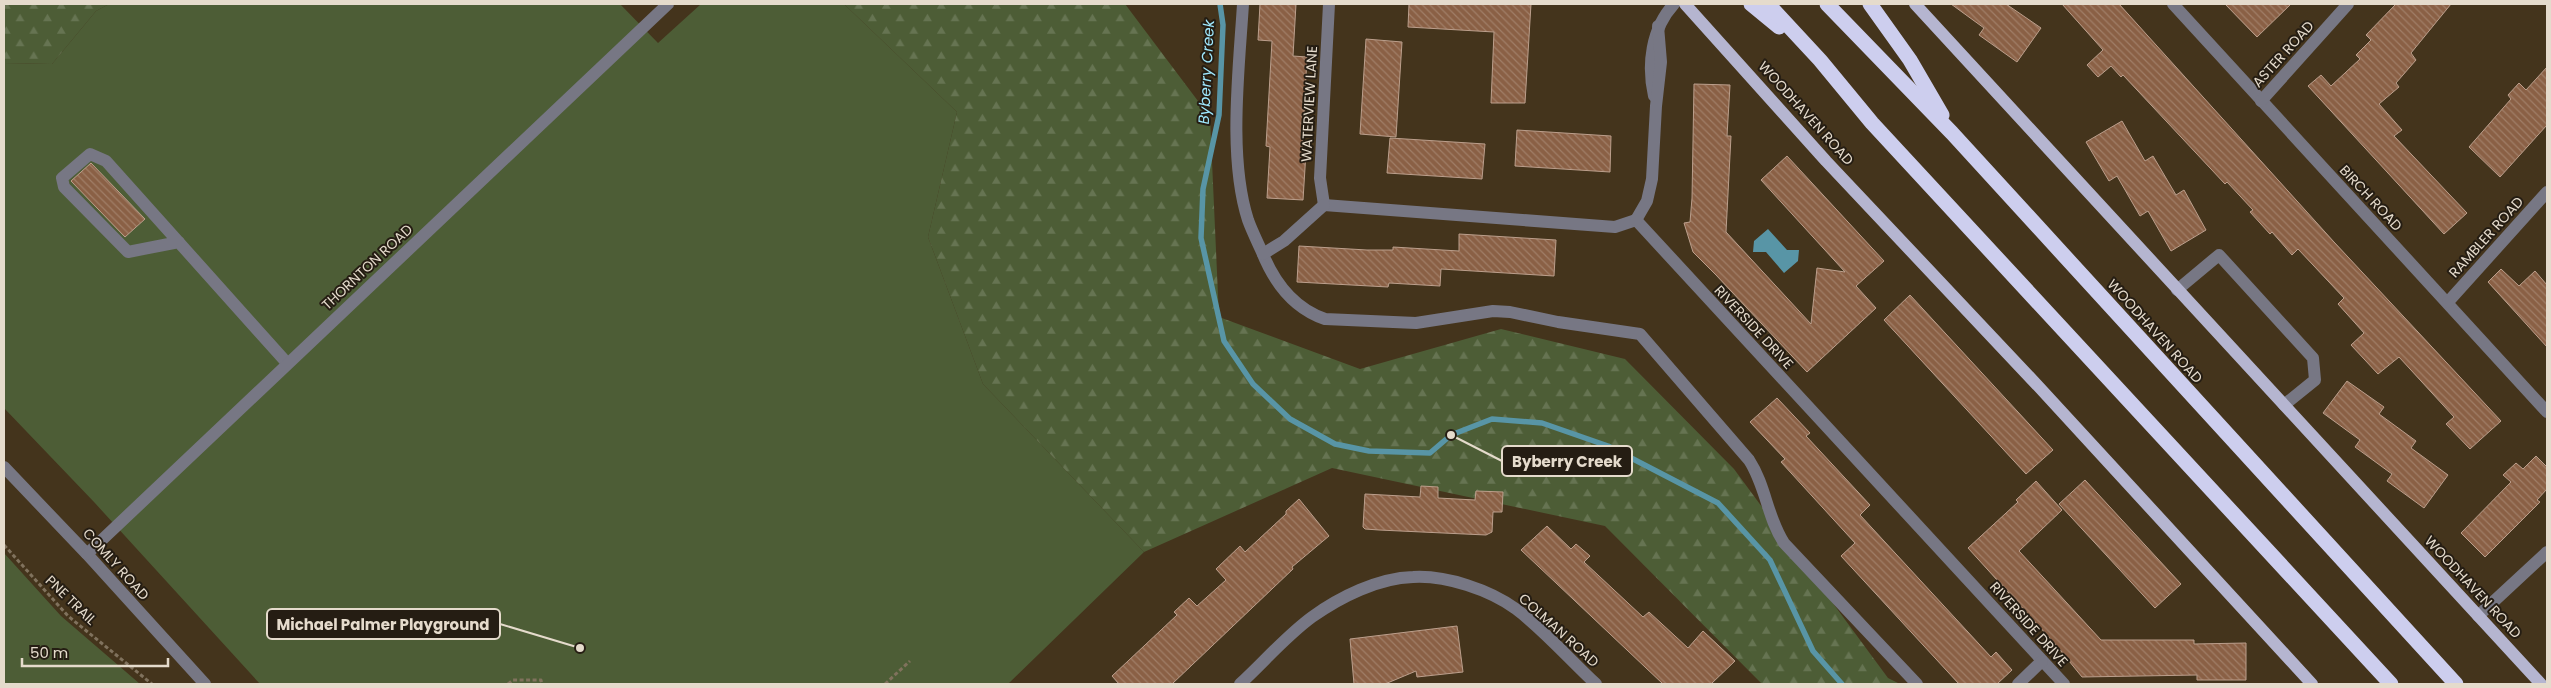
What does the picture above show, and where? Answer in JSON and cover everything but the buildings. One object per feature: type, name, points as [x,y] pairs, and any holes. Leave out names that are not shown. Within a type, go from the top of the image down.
[{"type":"highway","points":[[1751,4],[1820,60]]},
{"type":"highway","points":[[1768,4],[1820,60],[1872,123],[2391,684]]},
{"type":"highway","name":"WOODHAVEN ROAD","points":[[1827,4],[1952,134],[2456,684]]},
{"type":"highway","points":[[1870,4],[1910,60],[1952,134]]},
{"type":"main road","name":"WOODHAVEN ROAD","points":[[1685,4],[1826,161],[2039,387],[2312,684]]},
{"type":"main road","name":"WOODHAVEN ROAD","points":[[1915,4],[2541,684]]},
{"type":"street","name":"THORNTON ROAD","points":[[87,554],[668,4]]},
{"type":"street","points":[[1243,4],[1238,100],[1241,182],[1248,220],[1262,254],[1278,285],[1314,315],[1325,319],[1416,323],[1493,311],[1510,312],[1558,322],[1640,334],[1749,460],[1759,475],[1771,518],[1784,544],[1917,684]]},
{"type":"street","name":"WATERVIEW LANE","points":[[1324,205],[1320,178],[1330,4]]},
{"type":"street","points":[[1262,254],[1284,241],[1324,205],[1615,227],[1636,220],[1647,201],[1652,179],[1656,106],[1661,62],[1658,26],[1674,4]]},
{"type":"street","name":"BIRCH ROAD","points":[[2173,4],[2547,412]]},
{"type":"street","name":"ASTER ROAD","points":[[2261,101],[2348,4]]},
{"type":"street","points":[[179,242],[128,252],[64,187],[62,178],[90,154],[106,161],[179,242],[287,363]]},
{"type":"street","name":"RAMBLER ROAD","points":[[2448,302],[2547,192]]},
{"type":"street","name":"RIVERSIDE DRIVE","points":[[1636,220],[2064,684]]},
{"type":"street","points":[[2178,290],[2219,255],[2313,358],[2315,380],[2284,405]]},
{"type":"street","name":"COMLY ROAD","points":[[4,467],[87,554],[205,684]]},
{"type":"street","points":[[2478,616],[2547,552]]},
{"type":"street","name":"COLMAN ROAD","points":[[1240,684],[1311,618],[1346,596],[1378,584],[1413,577],[1454,582],[1486,592],[1517,609],[1596,684]]},
{"type":"street","points":[[2018,684],[2042,661]]},
{"type":"path","name":"PNE TRAIL","points":[[4,545],[68,616],[152,684]]},
{"type":"path","points":[[885,684],[910,661]]},
{"type":"path","points":[[508,684],[513,680],[541,680],[542,684]]},
{"type":"green space","points":[[4,4],[109,4],[96,11],[52,64],[4,63]]},
{"type":"green space","points":[[109,4],[620,4],[658,43],[701,4],[844,4],[957,112],[928,237],[983,384],[1144,552],[1008,684],[260,684],[94,502],[4,408],[4,63],[52,64],[96,11]]},
{"type":"green space","points":[[844,4],[1125,4],[1210,117],[1219,317],[1360,369],[1501,329],[1625,359],[1734,469],[1888,678],[1900,684],[1762,684],[1605,526],[1332,468],[1144,552],[983,384],[928,237],[957,112]]},
{"type":"green space","points":[[4,553],[61,616],[140,684],[4,684]]},
{"type":"water","points":[[1768,229],[1787,250],[1799,250],[1798,261],[1784,273],[1766,252],[1753,252],[1754,241]]},
{"type":"waterway","name":"Byberry Creek","points":[[1220,4],[1223,25],[1219,115],[1203,189],[1201,238],[1224,341],[1253,384],[1290,419],[1335,444],[1369,451],[1430,453],[1451,435],[1492,419],[1542,423],[1608,446],[1718,503],[1770,560],[1813,651],[1842,684]]},
{"type":"place","name":"Byberry Creek","points":[[1451,435]]},
{"type":"place","name":"Michael Palmer Playground","points":[[580,648]]}]
